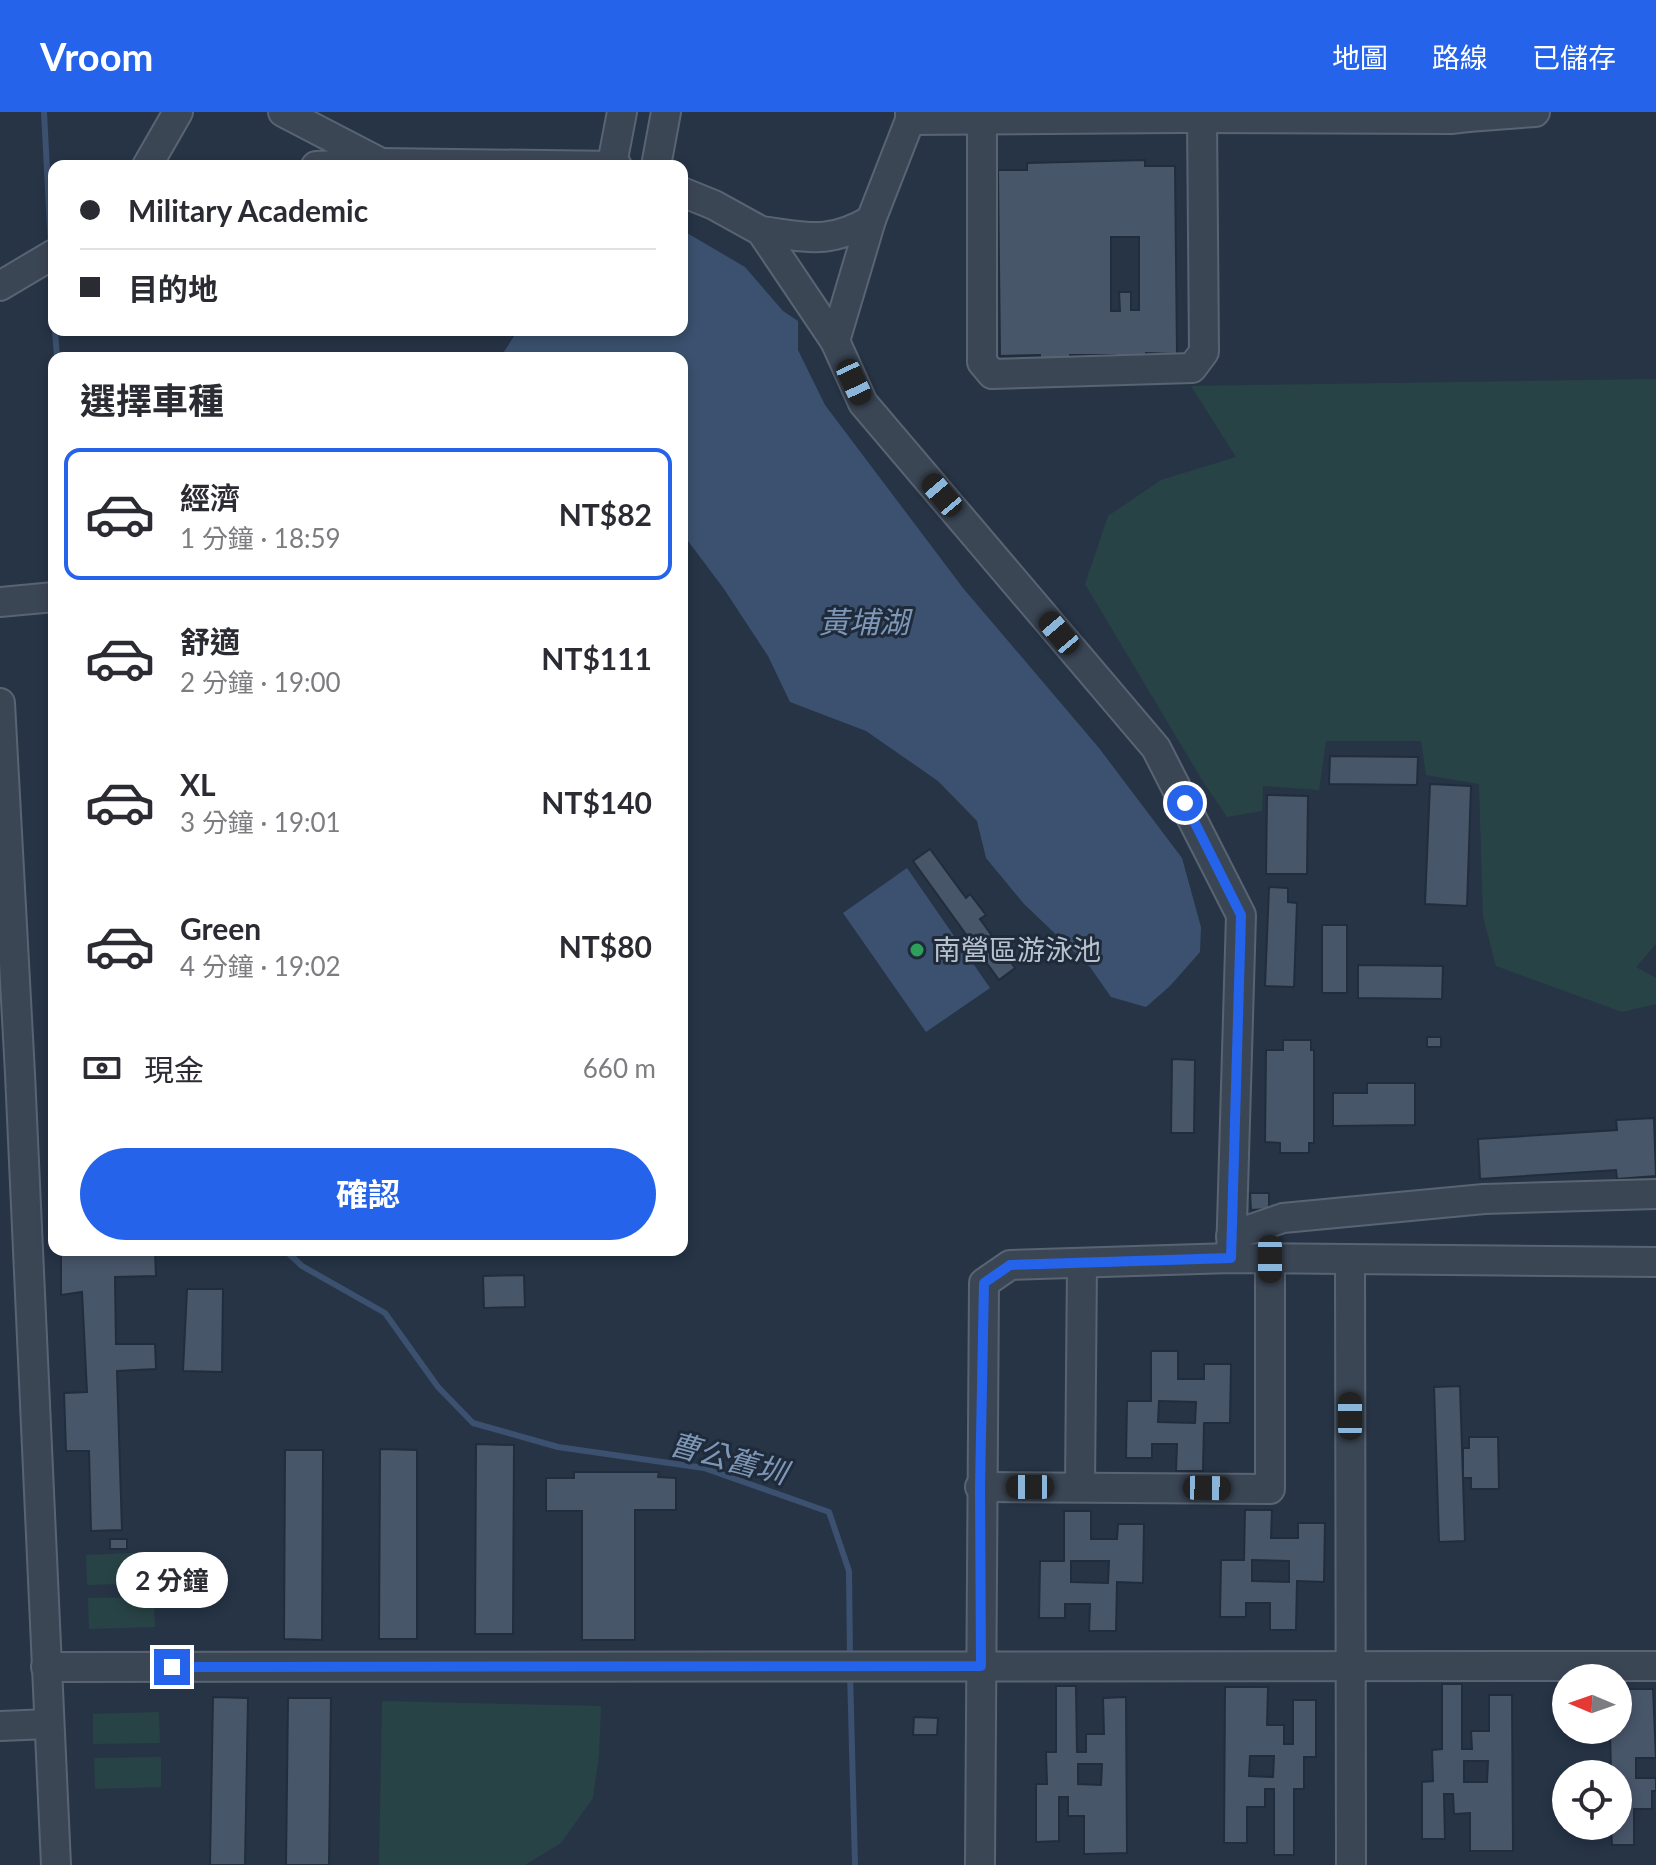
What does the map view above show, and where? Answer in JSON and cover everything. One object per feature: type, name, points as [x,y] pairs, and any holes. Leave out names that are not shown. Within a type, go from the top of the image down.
[{"type":"street","points":[[150,160],[178,112]]},
{"type":"street","points":[[283,112],[375,160]]},
{"type":"street","points":[[616,160],[622,112]]},
{"type":"street","points":[[657,160],[666,112]]},
{"type":"street","points":[[835,341],[871,220],[910,116],[982,119],[1186,116],[1451,119],[1468,114],[1535,112]]},
{"type":"street","points":[[982,119],[982,362],[992,374],[1192,368],[1204,352],[1186,116]]},
{"type":"street","points":[[688,194],[761,231],[820,239],[847,234],[871,220]]},
{"type":"street","points":[[761,231],[835,341],[863,403],[1156,748],[1241,915],[1231,1247]]},
{"type":"street","points":[[0,286],[43,261]]},
{"type":"street","points":[[0,602],[48,597]]},
{"type":"street","points":[[0,703],[10,1074],[56,1865]]},
{"type":"street","points":[[980,1865],[980,1487],[984,1283],[1010,1265],[1082,1264],[1231,1247],[1283,1218],[1484,1199],[1656,1194]]},
{"type":"street","points":[[1231,1247],[1270,1259],[1656,1262]]},
{"type":"street","points":[[980,1487],[1270,1489],[1270,1259]]},
{"type":"street","points":[[1350,1259],[1351,1865]]},
{"type":"street","points":[[1080,1487],[1082,1264]]},
{"type":"street","points":[[46,1667],[1656,1666]]},
{"type":"street","points":[[0,1726],[49,1724]]},
{"type":"green space","points":[[1656,379],[1656,944],[1636,967],[1656,978],[1656,1004],[1622,1012],[1496,966],[1483,917],[1479,784],[1426,775],[1421,741],[1326,741],[1319,790],[1263,786],[1262,811],[1227,817],[1085,584],[1108,516],[1161,480],[1236,457],[1191,386]]},
{"type":"green space","points":[[153,1552],[154,1583],[87,1585],[86,1555]]},
{"type":"green space","points":[[154,1597],[155,1627],[89,1629],[88,1598]]},
{"type":"green space","points":[[382,1701],[601,1706],[593,1798],[561,1843],[525,1865],[379,1865]]},
{"type":"green space","points":[[159,1712],[160,1743],[93,1744],[93,1714]]},
{"type":"green space","points":[[161,1757],[161,1787],[95,1789],[94,1758]]},
{"type":"water","name":"黃埔湖","points":[[688,234],[745,267],[783,311],[798,321],[798,350],[825,405],[963,588],[1099,748],[1182,858],[1201,927],[1200,952],[1170,986],[1146,1007],[1111,997],[1090,967],[1024,904],[986,858],[977,821],[938,781],[866,731],[790,702],[768,656],[688,541],[688,352],[504,352],[514,336],[688,336]]},
{"type":"water","name":"南營區游泳池","points":[[907,868],[990,988],[926,1032],[843,913]]},
{"type":"building","points":[[1145,160],[1145,166],[1175,166],[1177,354],[1146,353],[1147,361],[1116,361],[1115,355],[1070,355],[1070,362],[1040,364],[1040,355],[1000,356],[998,170],[1027,170],[1027,163]],"holes":[[[1111,237],[1139,237],[1139,310],[1131,310],[1131,292],[1119,292],[1120,311],[1111,311]]]},
{"type":"building","points":[[1330,756],[1418,757],[1417,785],[1329,784]]},
{"type":"building","points":[[1430,784],[1471,786],[1467,906],[1425,904]]},
{"type":"building","points":[[1267,795],[1308,796],[1307,874],[1266,874]]},
{"type":"building","points":[[930,849],[966,898],[970,894],[986,915],[980,919],[1015,968],[999,980],[913,861]]},
{"type":"building","points":[[1269,887],[1288,888],[1288,902],[1297,903],[1294,987],[1265,986]]},
{"type":"building","points":[[1322,925],[1347,925],[1347,993],[1322,993]]},
{"type":"building","points":[[1358,965],[1443,966],[1442,999],[1358,998]]},
{"type":"building","points":[[1427,1037],[1441,1037],[1441,1047],[1427,1047]]},
{"type":"building","points":[[1283,1040],[1311,1040],[1311,1050],[1314,1050],[1314,1143],[1309,1143],[1309,1153],[1280,1153],[1280,1143],[1265,1142],[1266,1050],[1283,1050]]},
{"type":"building","points":[[1172,1059],[1195,1060],[1194,1133],[1171,1133]]},
{"type":"building","points":[[1367,1083],[1415,1083],[1415,1125],[1333,1126],[1333,1093],[1367,1093]]},
{"type":"building","points":[[1654,1118],[1656,1176],[1617,1179],[1616,1170],[1480,1179],[1478,1139],[1617,1130],[1616,1120]]},
{"type":"building","points":[[1250,1193],[1269,1193],[1269,1209],[1251,1210]]},
{"type":"building","points":[[61,1256],[155,1256],[156,1276],[115,1277],[116,1344],[155,1344],[156,1369],[117,1371],[122,1530],[91,1531],[89,1451],[66,1451],[64,1393],[87,1392],[82,1292],[61,1295]]},
{"type":"building","points":[[524,1275],[525,1307],[484,1308],[483,1276]]},
{"type":"building","points":[[187,1289],[223,1289],[222,1372],[183,1371]]},
{"type":"building","points":[[1151,1351],[1178,1351],[1178,1379],[1204,1379],[1204,1364],[1231,1364],[1230,1423],[1204,1423],[1203,1471],[1176,1471],[1177,1444],[1152,1444],[1152,1458],[1126,1458],[1127,1401],[1151,1401]],"holes":[[[1159,1401],[1196,1402],[1195,1423],[1158,1422]]]},
{"type":"building","points":[[1460,1386],[1465,1541],[1439,1542],[1434,1387]]},
{"type":"building","points":[[1469,1437],[1498,1437],[1499,1489],[1471,1489],[1471,1478],[1463,1478],[1463,1448],[1469,1448]]},
{"type":"building","points":[[476,1444],[514,1445],[513,1634],[475,1634]]},
{"type":"building","points":[[380,1449],[417,1450],[417,1639],[379,1639]]},
{"type":"building","points":[[285,1450],[323,1450],[322,1640],[284,1639]]},
{"type":"building","points":[[574,1472],[659,1472],[658,1477],[676,1478],[676,1510],[635,1510],[635,1640],[582,1640],[582,1511],[546,1511],[546,1478],[574,1478]]},
{"type":"building","points":[[1245,1510],[1272,1510],[1271,1538],[1298,1538],[1298,1523],[1325,1523],[1324,1582],[1297,1581],[1296,1630],[1270,1630],[1270,1603],[1246,1603],[1246,1617],[1220,1617],[1221,1560],[1244,1560]],"holes":[[[1252,1560],[1289,1561],[1289,1582],[1252,1581]]]},
{"type":"building","points":[[1064,1511],[1091,1511],[1091,1539],[1117,1539],[1118,1524],[1144,1524],[1143,1583],[1117,1582],[1116,1631],[1089,1631],[1090,1604],[1065,1604],[1065,1618],[1039,1618],[1040,1561],[1064,1561]],"holes":[[[1071,1561],[1109,1561],[1108,1583],[1071,1582]]]},
{"type":"building","points":[[110,1539],[127,1539],[127,1549],[110,1549]]},
{"type":"building","points":[[1442,1684],[1462,1684],[1462,1749],[1472,1749],[1471,1731],[1489,1731],[1489,1695],[1512,1695],[1513,1851],[1470,1851],[1470,1813],[1454,1814],[1453,1794],[1444,1794],[1445,1839],[1422,1839],[1422,1782],[1433,1781],[1432,1750],[1442,1749]],"holes":[[[1464,1761],[1488,1761],[1487,1782],[1464,1782]]]},
{"type":"building","points":[[1056,1686],[1076,1686],[1077,1752],[1086,1752],[1086,1734],[1104,1734],[1103,1698],[1126,1697],[1127,1853],[1084,1854],[1084,1816],[1068,1816],[1068,1797],[1059,1797],[1059,1841],[1036,1842],[1036,1784],[1047,1784],[1046,1752],[1056,1752]],"holes":[[[1078,1764],[1102,1764],[1101,1785],[1078,1784]]]},
{"type":"building","points":[[1225,1687],[1268,1687],[1267,1725],[1284,1725],[1284,1744],[1293,1744],[1293,1700],[1316,1700],[1316,1757],[1304,1757],[1304,1789],[1294,1789],[1294,1855],[1274,1855],[1274,1789],[1265,1789],[1265,1807],[1247,1807],[1247,1843],[1224,1843]],"holes":[[[1250,1756],[1274,1756],[1273,1777],[1249,1776]]]},
{"type":"building","points":[[1632,1689],[1653,1689],[1656,1758],[1636,1758],[1636,1778],[1656,1778],[1656,1791],[1652,1791],[1652,1809],[1634,1809],[1634,1845],[1612,1845],[1612,1840],[1632,1840],[1632,1760],[1611,1760],[1610,1744],[1632,1744]]},
{"type":"building","points":[[213,1697],[248,1698],[245,1865],[210,1865]]},
{"type":"building","points":[[288,1698],[331,1698],[329,1865],[286,1865]]},
{"type":"building","points":[[914,1717],[938,1718],[937,1735],[913,1735]]},
{"type":"waterway","name":"曹公舊圳","points":[[44,112],[48,190]]},
{"type":"waterway","name":"曹公舊圳","points":[[55,336],[57,352]]},
{"type":"waterway","name":"曹公舊圳","points":[[291,1256],[302,1266],[385,1313],[438,1387],[473,1423],[558,1447],[704,1468],[829,1512],[849,1571],[850,1657]]},
{"type":"waterway","name":"曹公舊圳","points":[[850,1672],[855,1865]]},
{"type":"place","name":"南營區游泳池","points":[[917,950]]},
{"type":"route","points":[[172,1667],[981,1666],[980,1487],[984,1283],[1010,1265],[1231,1258],[1241,915],[1185,803]]}]
